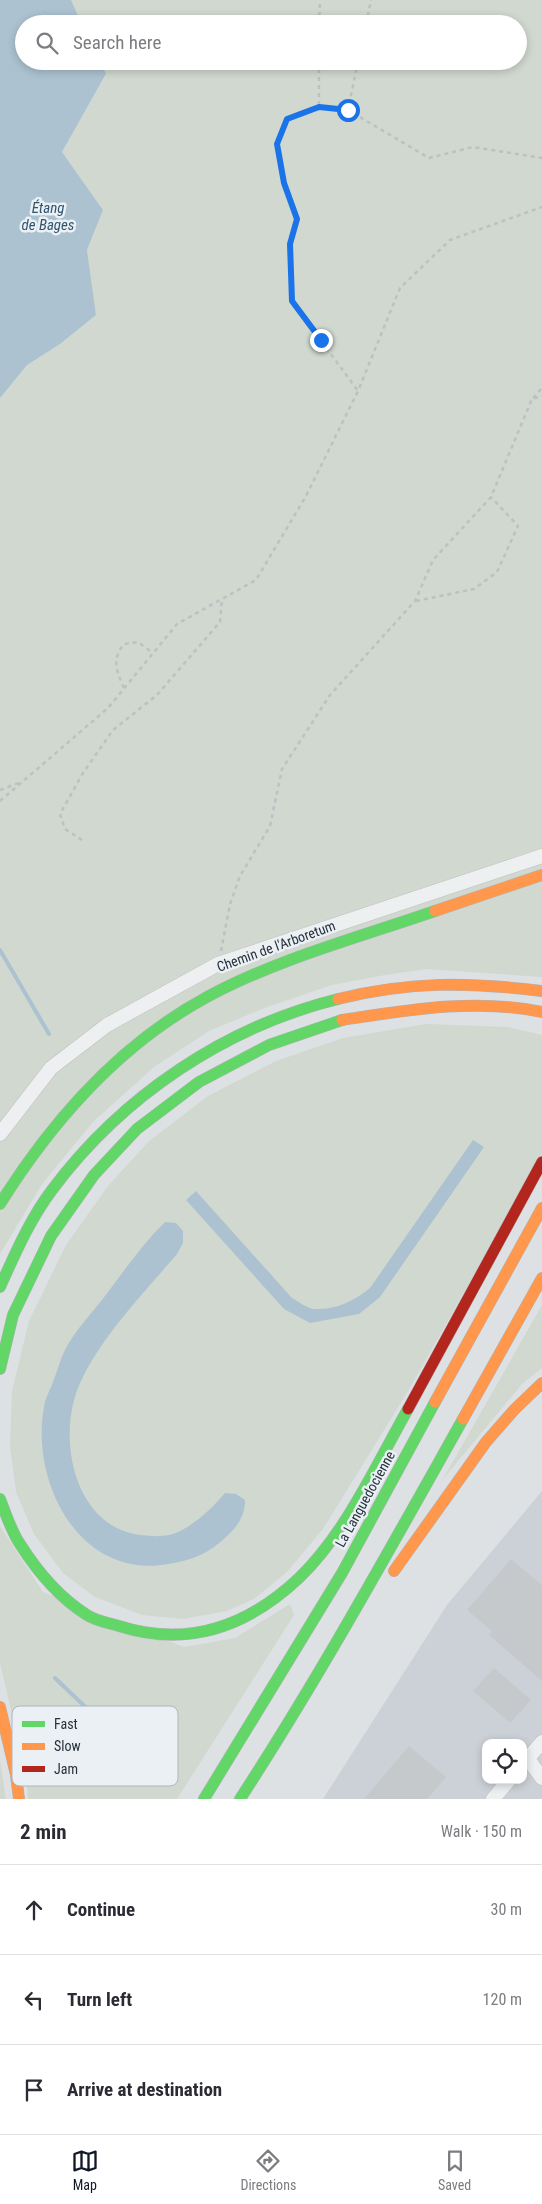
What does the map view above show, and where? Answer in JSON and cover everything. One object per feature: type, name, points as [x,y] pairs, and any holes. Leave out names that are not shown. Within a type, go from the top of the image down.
[{"type":"highway","points":[[0,1204],[20,1169],[73,1104],[137,1046],[194,1004],[258,973],[381,928],[542,875]]},
{"type":"highway","points":[[0,1287],[17,1250],[52,1190],[105,1129],[164,1080],[216,1046],[274,1019],[330,1001],[378,990],[425,984],[476,983],[542,991]]},
{"type":"highway","points":[[0,1369],[13,1316],[51,1236],[94,1175],[137,1129],[199,1082],[269,1045],[338,1021],[425,1007],[513,1006],[542,1012]]},
{"type":"highway","points":[[0,1499],[19,1543],[51,1585],[88,1616],[138,1632],[183,1636],[231,1624],[264,1608],[300,1577],[334,1536],[424,1380],[542,1162]]},
{"type":"highway","name":"La Languedocienne","points":[[204,1799],[342,1573],[542,1208]]},
{"type":"highway","points":[[240,1799],[352,1615],[542,1278]]},
{"type":"highway","points":[[352,1615],[400,1565],[438,1507],[488,1442],[542,1383]]},
{"type":"highway","points":[[0,1707],[12,1758]]},
{"type":"highway","points":[[12,1799],[14,1786]]},
{"type":"highway","points":[[17,1786],[18,1799]]},
{"type":"street","name":"Chemin de l'Arboretum","points":[[0,1134],[51,1068],[107,1025],[218,964],[542,856]]},
{"type":"street","points":[[527,1760],[542,1742]]},
{"type":"street","points":[[527,1762],[542,1778]]},
{"type":"street","points":[[493,1799],[506,1784]]},
{"type":"path","points":[[320,0],[320,15]]},
{"type":"path","points":[[368,15],[371,0]]},
{"type":"path","points":[[319,70],[319,107]]},
{"type":"path","points":[[348,110],[356,70]]},
{"type":"path","points":[[358,391],[292,301],[290,244],[297,219],[284,183],[277,144],[287,119],[319,107],[348,110],[429,158],[473,147],[542,158]]},
{"type":"path","points":[[0,801],[108,708],[178,624],[256,580],[306,496],[358,391],[400,288],[450,240],[542,207]]},
{"type":"path","points":[[218,964],[230,904],[240,876],[270,826],[282,769],[330,695],[416,601],[433,560],[491,496],[532,399],[542,388]]},
{"type":"path","points":[[532,399],[542,396]]},
{"type":"path","points":[[416,601],[474,589],[498,572],[518,526],[491,496]]},
{"type":"path","points":[[82,840],[65,829],[60,814],[83,773],[113,730],[157,695],[203,645],[220,622],[222,599]]},
{"type":"path","points":[[124,688],[115,668],[118,652],[124,644],[138,642],[153,653]]},
{"type":"path","points":[[0,790],[22,782]]},
{"type":"shaded area","points":[[71,0],[542,0],[542,977],[427,969],[385,975],[332,985],[267,1007],[209,1031],[154,1067],[93,1122],[42,1184],[0,1254],[0,398],[27,365],[60,344],[96,315],[87,250],[103,210],[62,152],[106,75],[104,70],[527,70],[527,15],[78,15]]},
{"type":"shaded area","points":[[426,1024],[508,1027],[542,1035],[542,1154],[410,1388],[323,1529],[288,1571],[254,1599],[227,1611],[183,1619],[142,1615],[95,1597],[63,1573],[34,1534],[16,1492],[10,1446],[12,1391],[29,1321],[66,1245],[108,1186],[149,1141],[208,1096],[276,1061],[343,1038]]},
{"type":"shaded area","points":[[542,1305],[542,1368],[523,1383],[443,1479]]},
{"type":"shaded area","points":[[542,1491],[542,1799],[323,1799],[447,1605]]},
{"type":"shaded area","points":[[0,1526],[43,1592],[184,1647],[235,1638],[290,1604],[294,1615],[177,1799],[28,1799],[27,1786],[178,1786],[178,1706],[12,1706],[12,1714],[0,1663]]},
{"type":"shaded area","points":[[0,1760],[6,1799],[0,1799]]},
{"type":"water","name":"Étang de Bages","points":[[0,0],[71,0],[78,15],[15,15],[15,70],[104,70],[106,74],[62,152],[103,210],[87,250],[96,315],[60,344],[27,365],[0,398]]},
{"type":"water","points":[[473,1140],[484,1147],[380,1297],[359,1314],[310,1323],[284,1309],[186,1200],[196,1191],[292,1298],[314,1309],[330,1308],[351,1301],[370,1288]]},
{"type":"water","points":[[165,1222],[176,1223],[183,1231],[183,1243],[177,1254],[118,1323],[91,1362],[81,1381],[74,1400],[70,1420],[73,1464],[79,1484],[89,1503],[102,1518],[120,1529],[141,1535],[162,1536],[182,1530],[205,1513],[225,1493],[236,1494],[245,1500],[243,1513],[238,1524],[213,1548],[195,1557],[175,1563],[137,1565],[110,1557],[86,1541],[68,1520],[54,1494],[45,1466],[42,1436],[44,1407],[69,1343],[135,1256]]},
{"type":"building","points":[[511,1559],[542,1585],[542,1681],[489,1635],[492,1631],[467,1610]]},
{"type":"building","points":[[494,1668],[531,1700],[510,1723],[473,1691]]},
{"type":"building","points":[[409,1746],[446,1777],[427,1799],[364,1799]]},
{"type":"waterway","points":[[0,950],[49,1034]]},
{"type":"waterway","points":[[55,1678],[84,1706]]},
{"type":"traffic: fast","points":[[0,1204],[42,1143],[90,1087],[117,1061],[175,1016],[234,983],[262,971],[435,911]]},
{"type":"traffic: fast","points":[[0,1287],[17,1249],[44,1201],[80,1156],[110,1124],[143,1096],[179,1070],[216,1047],[255,1027],[296,1011],[338,999]]},
{"type":"traffic: fast","points":[[0,1369],[13,1315],[51,1236],[94,1175],[137,1129],[199,1082],[269,1045],[342,1020]]},
{"type":"traffic: fast","points":[[204,1799],[342,1573],[435,1402]]},
{"type":"traffic: fast","points":[[0,1499],[14,1534],[34,1564],[58,1592],[87,1615],[103,1622],[144,1632],[169,1635],[193,1633],[216,1628],[238,1620],[259,1609],[299,1578],[316,1560],[346,1520],[408,1409]]},
{"type":"traffic: fast","points":[[240,1799],[327,1658],[463,1419]]},
{"type":"traffic: slow","points":[[435,911],[542,875]]},
{"type":"traffic: slow","points":[[338,999],[390,989],[440,985],[489,986],[542,991]]},
{"type":"traffic: slow","points":[[342,1020],[442,1007],[492,1006],[542,1012]]},
{"type":"traffic: slow","points":[[435,1402],[542,1208]]},
{"type":"traffic: slow","points":[[463,1419],[542,1278]]},
{"type":"traffic: slow","points":[[394,1571],[486,1442],[514,1410],[542,1383]]},
{"type":"traffic: slow","points":[[0,1707],[12,1758]]},
{"type":"traffic: slow","points":[[17,1786],[19,1799]]},
{"type":"traffic: jam","points":[[408,1409],[542,1162]]},
{"type":"route","points":[[321,340],[292,301],[290,244],[297,219],[284,183],[277,144],[287,119],[319,107],[348,110]]}]
